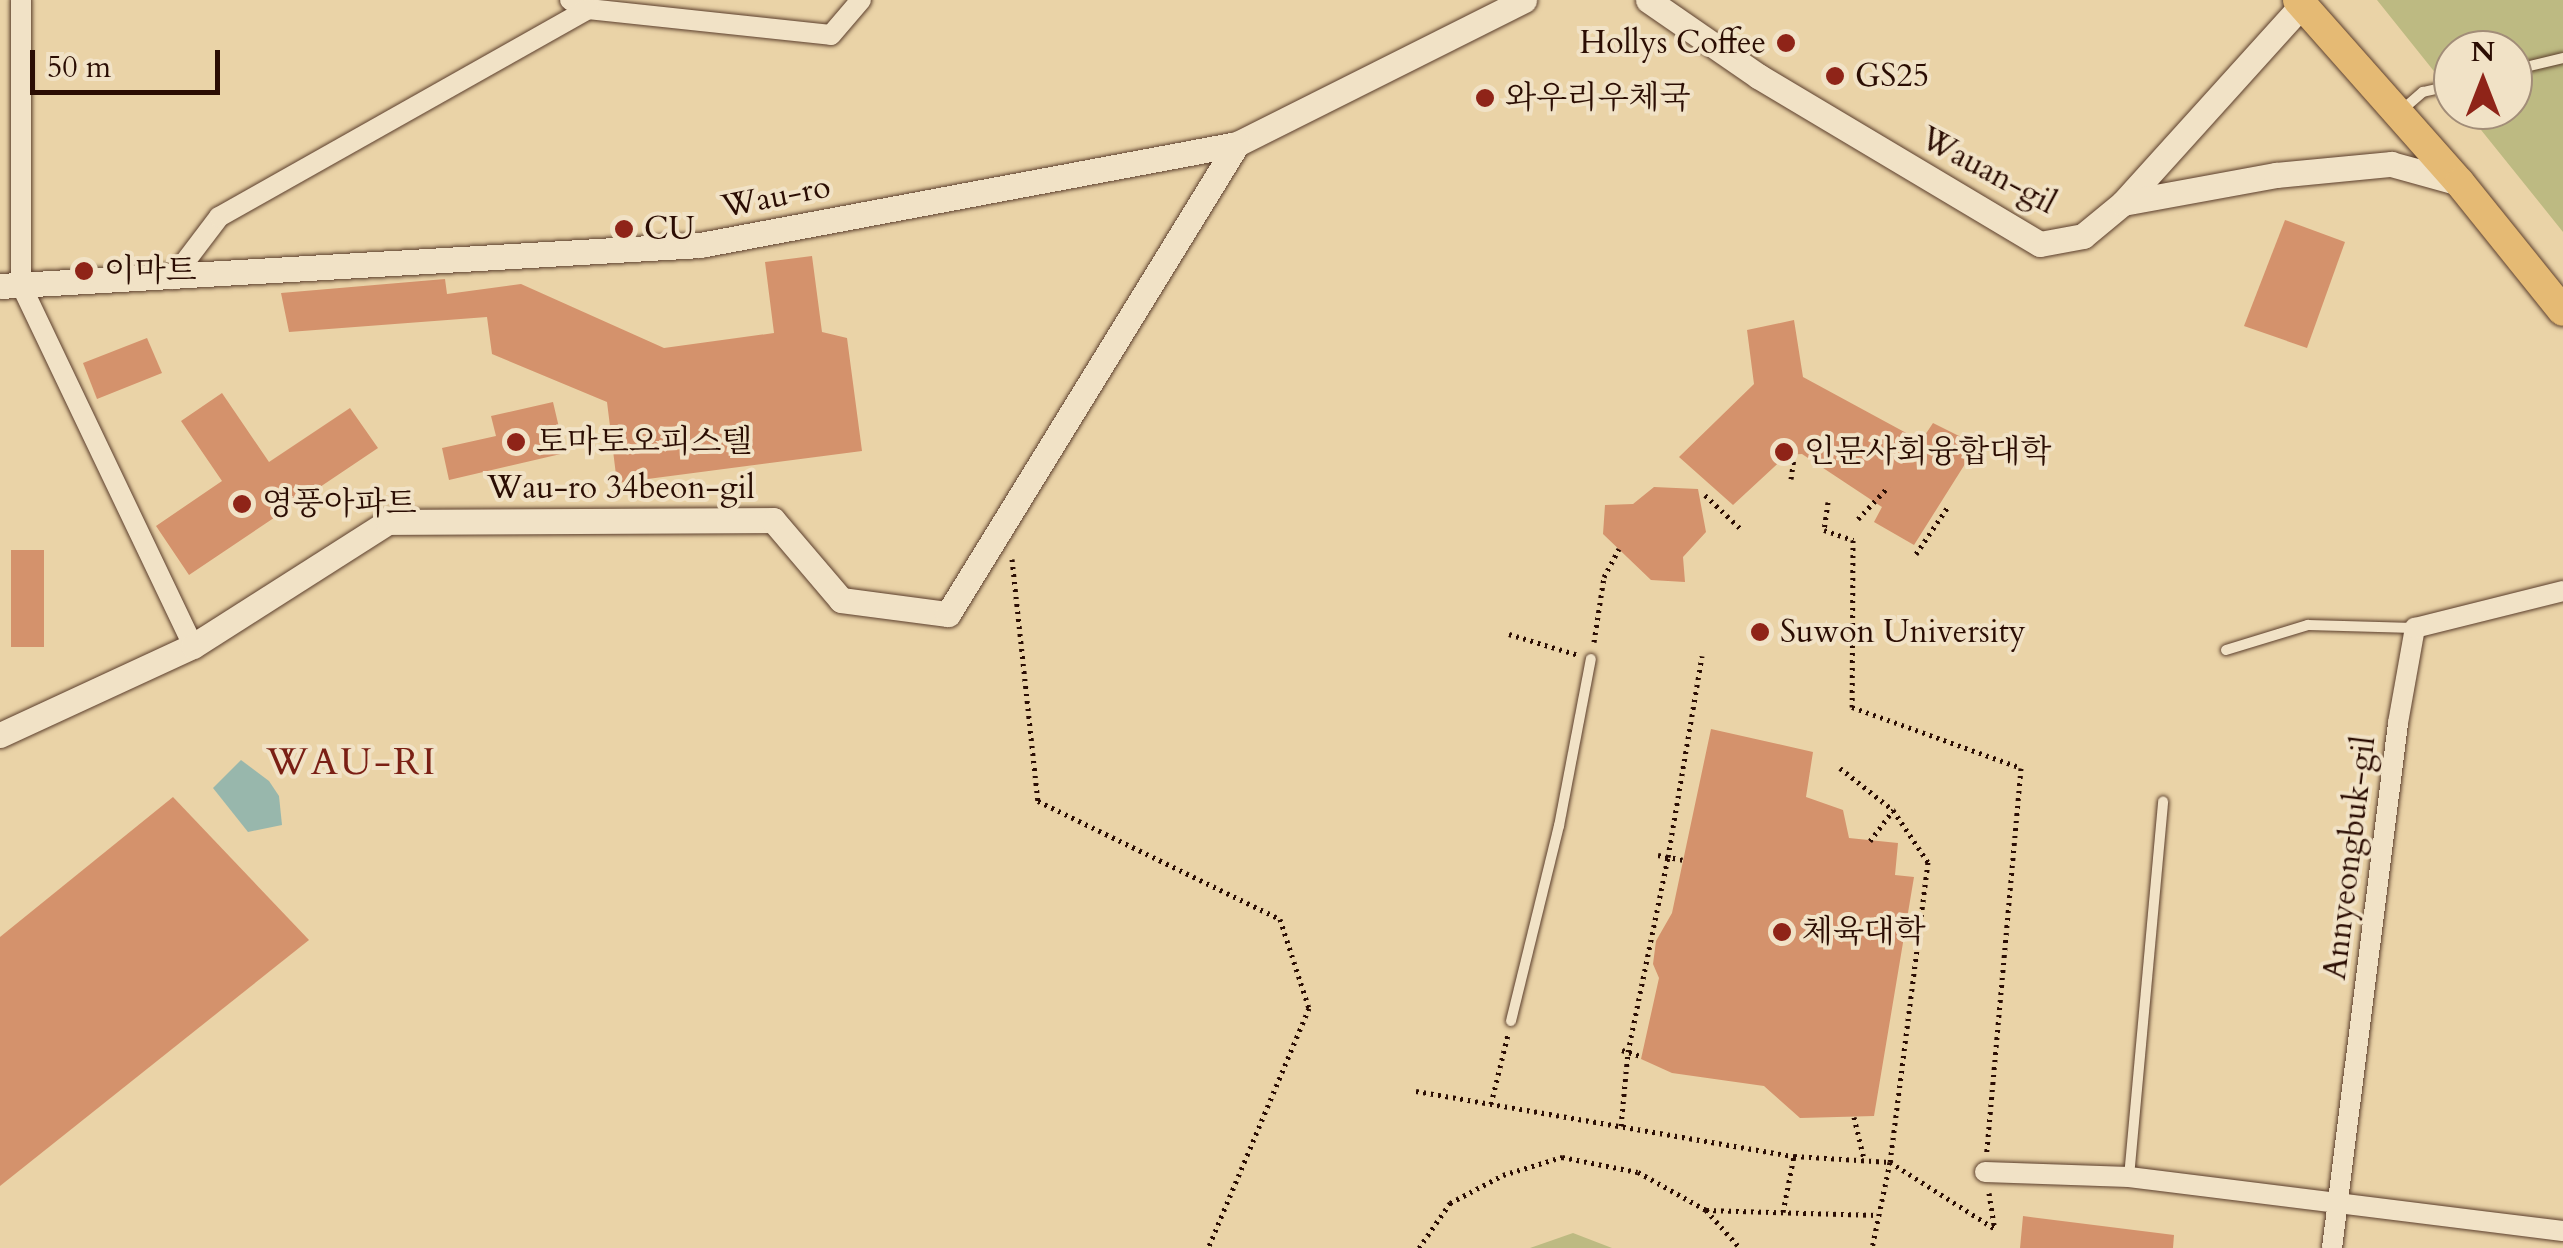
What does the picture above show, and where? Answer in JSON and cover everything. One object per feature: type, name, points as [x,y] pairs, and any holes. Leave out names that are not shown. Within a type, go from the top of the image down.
[{"type":"main road","points":[[2300,3],[2460,183],[2563,311]]},
{"type":"street","points":[[172,279],[219,217],[579,5],[831,34],[860,0]]},
{"type":"street","name":"Wau-ro","points":[[10,285],[172,279],[700,244],[1237,144],[1524,0]]},
{"type":"street","name":"Wauan-gil","points":[[1648,0],[1758,76],[2040,244],[2083,236],[2123,203],[2300,3]]},
{"type":"street","points":[[15,1],[10,285],[192,646]]},
{"type":"street","name":"Wau-ro 34beon-gil","points":[[0,735],[192,646],[388,522],[773,520],[840,600],[948,614],[1237,144]]},
{"type":"street","points":[[2123,203],[2276,174],[2391,164],[2460,183]]},
{"type":"street","points":[[2415,628],[2563,591]]},
{"type":"street","name":"Annyeongbuk-gil","points":[[2332,1248],[2398,723],[2415,628]]},
{"type":"street","points":[[1985,1172],[2130,1178],[2563,1231]]},
{"type":"lane","points":[[2533,65],[2563,58]]},
{"type":"lane","points":[[2398,113],[2423,92],[2433,90]]},
{"type":"lane","points":[[2226,650],[2308,625],[2415,628]]},
{"type":"lane","points":[[1510,1021],[1559,826],[1591,659]]},
{"type":"lane","points":[[2130,1178],[2162,802]]},
{"type":"path","points":[[1791,479],[1794,458]]},
{"type":"path","points":[[1858,520],[1889,486]]},
{"type":"path","points":[[1705,495],[1742,530]]},
{"type":"path","points":[[1416,1091],[1794,1156],[1890,1162],[1995,1230],[1985,1172],[2021,768],[1852,707],[1853,540],[1824,530],[1828,502]]},
{"type":"path","points":[[1916,554],[1949,505]]},
{"type":"path","points":[[1008,516],[1038,801],[1280,919],[1310,1008],[1208,1248]]},
{"type":"path","points":[[1509,634],[1591,659],[1604,577],[1618,549]]},
{"type":"path","points":[[1621,1126],[1625,1051],[1668,857],[1702,656]]},
{"type":"path","points":[[1840,768],[1893,810],[1928,862],[1890,1162],[1872,1248]]},
{"type":"path","points":[[1870,840],[1893,810]]},
{"type":"path","points":[[1658,855],[1683,860]]},
{"type":"path","points":[[1491,1104],[1510,1021]]},
{"type":"path","points":[[1625,1051],[1641,1056]]},
{"type":"path","points":[[1854,1117],[1864,1160]]},
{"type":"path","points":[[1783,1213],[1794,1156]]},
{"type":"path","points":[[1419,1248],[1450,1202],[1503,1174],[1562,1157],[1638,1172],[1706,1210],[1740,1248]]},
{"type":"path","points":[[1706,1210],[1878,1215]]},
{"type":"shaded area","points":[[2377,0],[2563,0],[2563,232],[2481,130],[2533,130],[2533,30],[2433,30],[2433,70]]},
{"type":"shaded area","points":[[1573,1233],[1612,1248],[1530,1248]]},
{"type":"water","points":[[241,760],[269,781],[279,796],[282,825],[248,832],[213,788]]},
{"type":"building","points":[[2285,220],[2345,242],[2307,348],[2244,326]]},
{"type":"building","points":[[812,256],[822,332],[847,338],[862,451],[617,483],[607,402],[492,354],[487,317],[289,332],[281,293],[445,279],[447,294],[521,284],[664,348],[774,333],[765,262]]},
{"type":"building","name":"인문사회융합대학","points":[[1794,320],[1803,377],[1921,441],[1933,423],[1977,445],[1914,545],[1874,522],[1882,507],[1802,454],[1787,455],[1733,505],[1679,457],[1754,384],[1747,330]]},
{"type":"building","points":[[147,338],[162,373],[97,399],[83,363]]},
{"type":"building","name":"영풍아파트","points":[[222,393],[269,462],[350,408],[378,448],[189,575],[156,526],[222,481],[181,421]]},
{"type":"building","name":"토마토오피스텔","points":[[553,402],[565,453],[449,480],[442,448],[496,436],[491,416]]},
{"type":"building","points":[[1654,487],[1698,489],[1706,532],[1683,557],[1685,582],[1651,580],[1603,534],[1605,505],[1633,504]]},
{"type":"building","points":[[11,550],[44,550],[44,647],[11,647]]},
{"type":"building","name":"체육대학","points":[[1711,729],[1813,752],[1806,797],[1843,810],[1849,838],[1898,843],[1895,875],[1914,877],[1874,1116],[1800,1118],[1764,1086],[1672,1073],[1641,1059],[1659,978],[1653,964],[1656,941],[1672,913]]},
{"type":"building","points":[[173,797],[309,940],[0,1186],[0,937]]},
{"type":"building","points":[[2023,1216],[2174,1235],[2173,1248],[2020,1248]]},
{"type":"place","name":"Hollys Coffee","points":[[1786,43]]},
{"type":"place","name":"GS25","points":[[1835,76]]},
{"type":"place","name":"와우리우체국","points":[[1485,98]]},
{"type":"place","name":"CU","points":[[624,229]]},
{"type":"place","name":"이마트","points":[[84,271]]},
{"type":"place","name":"토마토오피스텔","points":[[516,442]]},
{"type":"place","name":"인문사회융합대학","points":[[1784,452]]},
{"type":"place","name":"영풍아파트","points":[[242,504]]},
{"type":"place","name":"Suwon University","points":[[1760,632]]},
{"type":"place","name":"체육대학","points":[[1782,932]]},
{"type":"district","name":"WAU-RI","points":[[352,763]]}]
